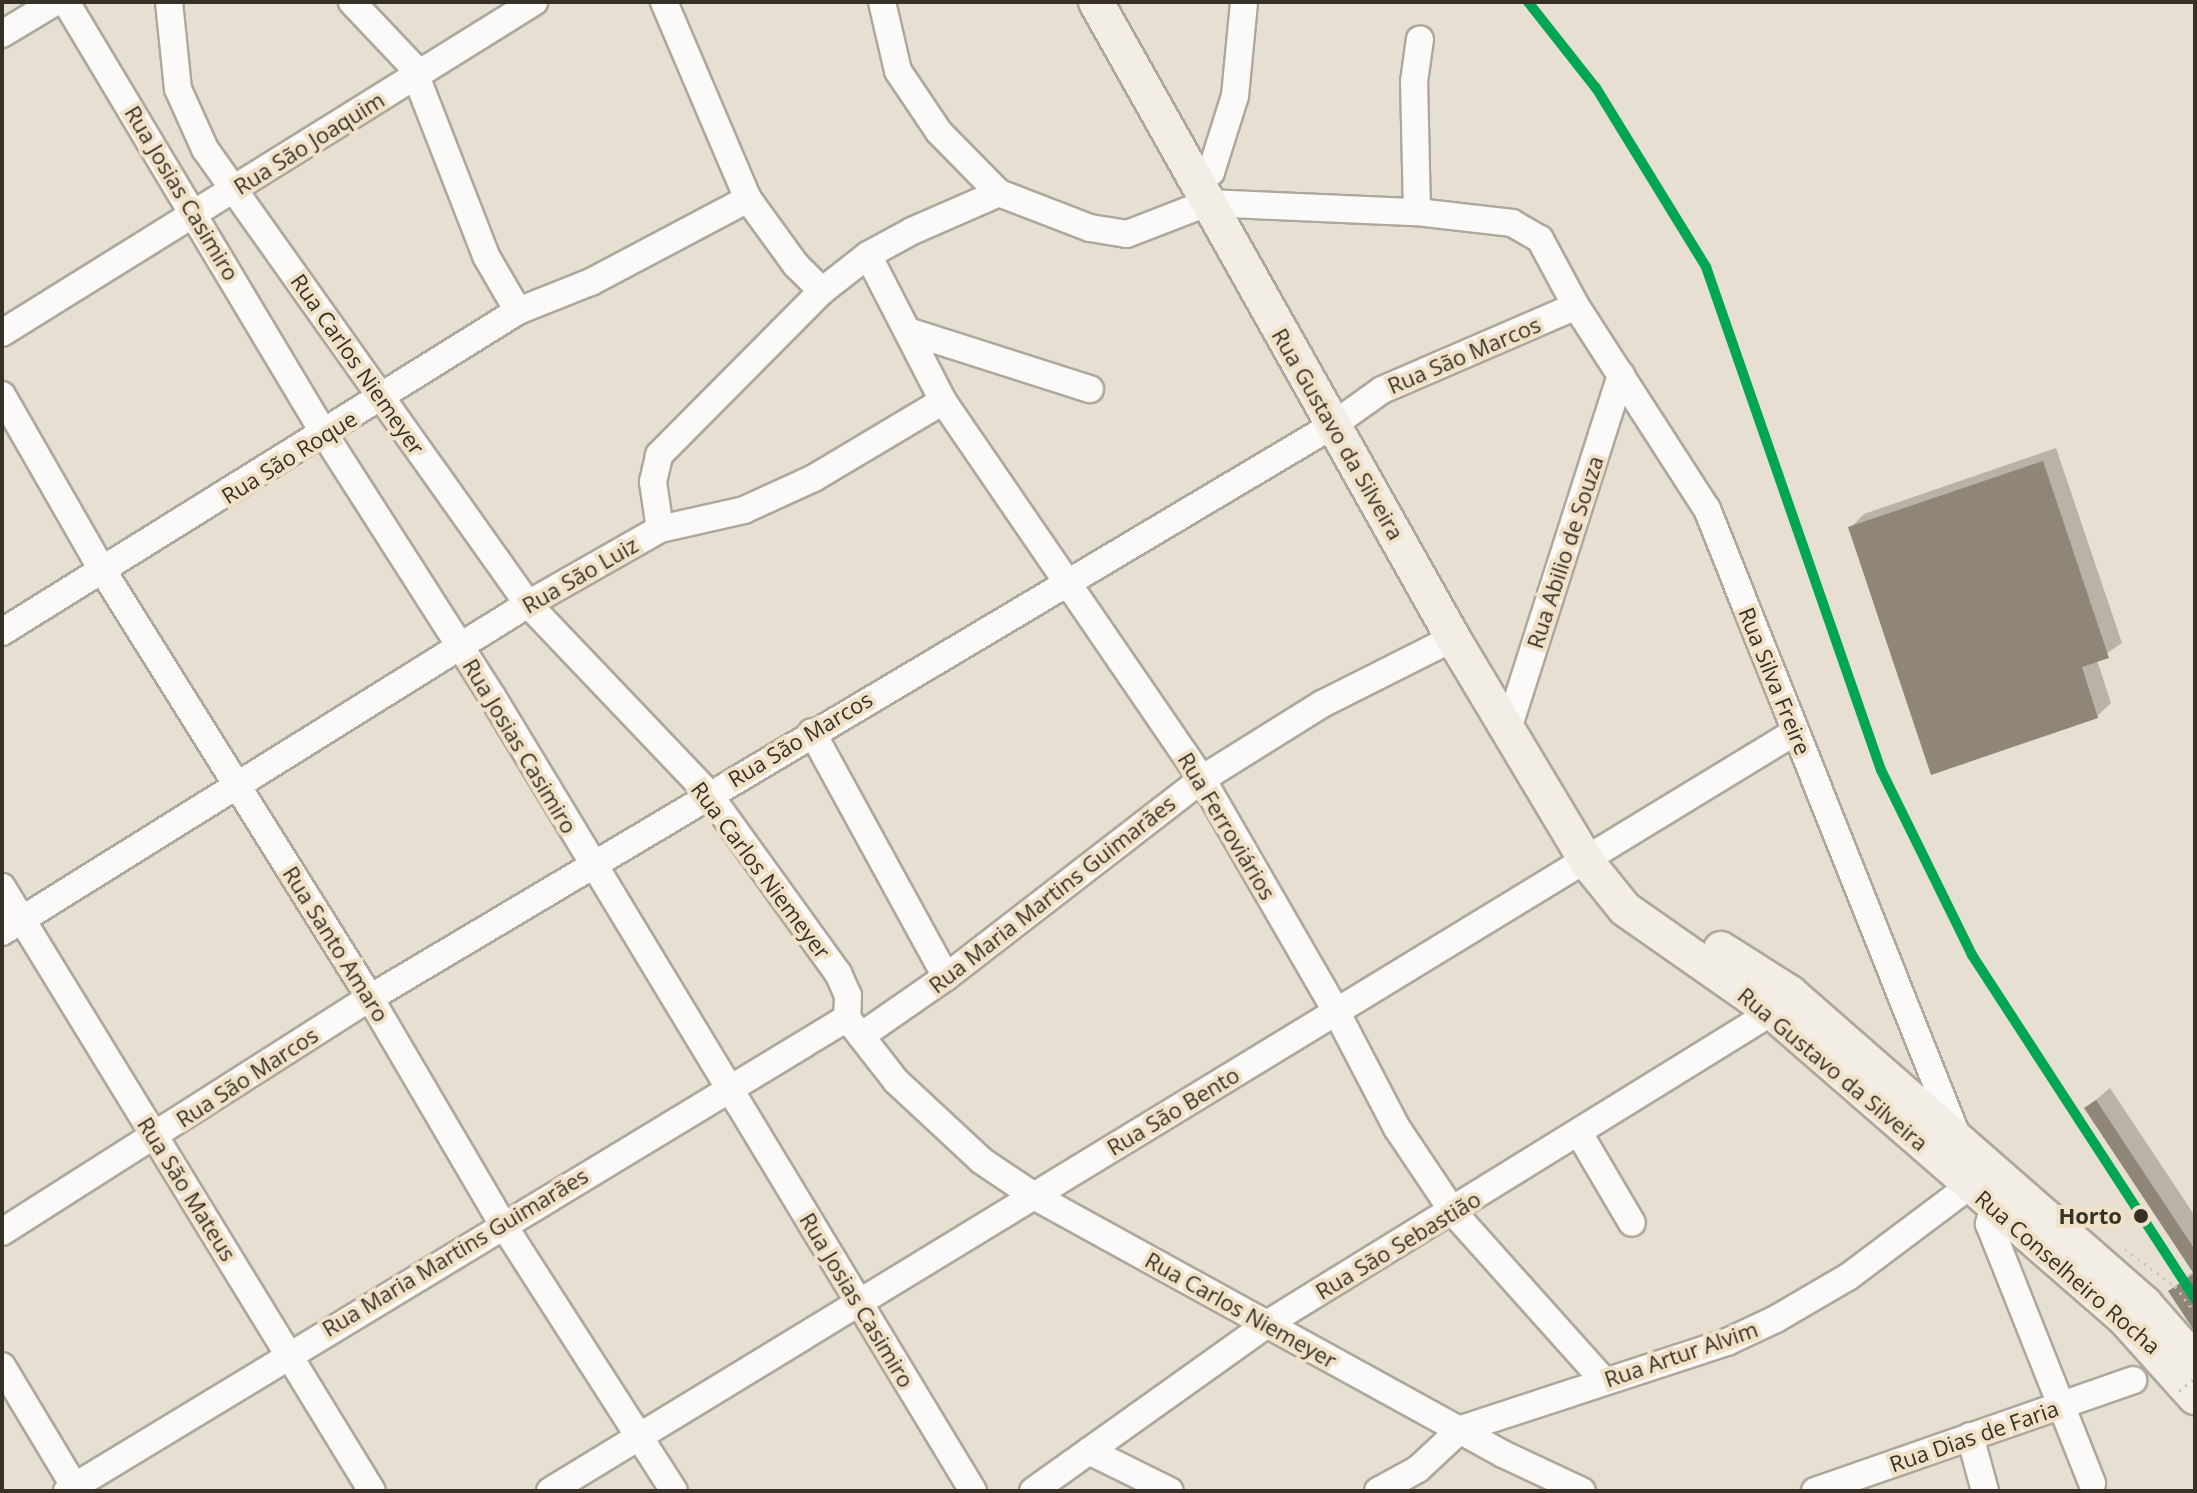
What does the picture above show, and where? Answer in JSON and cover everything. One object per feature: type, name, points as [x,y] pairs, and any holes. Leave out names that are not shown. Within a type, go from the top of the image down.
[{"type":"main road","name":"Rua Gustavo da Silveira","points":[[1096,2],[1453,638],[1587,862],[1625,909],[1772,1012],[1982,1196]]},
{"type":"main road","name":"Rua Gustavo da Silveira","points":[[1587,862],[1790,993],[1961,1147]]},
{"type":"main road","name":"Rua Conselheiro Rocha","points":[[1961,1147],[2145,1304],[2195,1361]]},
{"type":"main road","name":"Rua Conselheiro Rocha","points":[[1982,1196],[2149,1341],[2187,1394]]},
{"type":"street","points":[[2,34],[55,2]]},
{"type":"street","name":"Rua Josias Casimiro","points":[[66,2],[325,435],[461,650],[973,1491]]},
{"type":"street","name":"Rua Carlos Niemeyer","points":[[169,2],[178,89],[205,149],[528,604],[708,793],[838,973],[848,995],[854,1027],[937,1122],[1034,1196],[1461,1429],[1582,1491]]},
{"type":"street","points":[[352,2],[418,75],[480,242],[518,311]]},
{"type":"street","name":"Rua São Joaquim","points":[[2,333],[534,2]]},
{"type":"street","points":[[664,2],[748,199],[796,265],[822,291]]},
{"type":"street","points":[[882,2],[906,84],[939,132],[999,193],[1117,233],[1203,193],[1417,212],[1414,82],[1420,39]]},
{"type":"street","points":[[1203,193],[1235,96],[1244,2]]},
{"type":"street","name":"Rua São Luiz","points":[[12,926],[461,650],[528,604],[660,529],[653,482],[659,455],[822,291],[868,255],[999,193]]},
{"type":"street","name":"Rua São Roque","points":[[2,632],[325,435],[518,311],[591,282],[748,199]]},
{"type":"street","name":"Rua Silva Freire","points":[[1417,212],[1512,223],[1540,239],[1576,306],[1707,509],[1961,1147]]},
{"type":"street","name":"Rua Ferroviários","points":[[868,255],[943,401],[1202,779],[1336,1011],[1397,1128],[1454,1213],[1604,1381]]},
{"type":"street","name":"Rua São Marcos","points":[[2,1232],[370,998],[1064,581],[1333,425],[1382,390],[1576,306]]},
{"type":"street","points":[[908,331],[1090,389]]},
{"type":"street","name":"Rua Abilio de Souza","points":[[1508,729],[1621,375]]},
{"type":"street","name":"Rua Santo Amaro","points":[[2,395],[103,571],[370,998],[502,1223],[674,1491]]},
{"type":"street","points":[[660,529],[744,510],[814,478],[943,401]]},
{"type":"street","name":"Rua Maria Martins Guimarães","points":[[73,1490],[288,1353],[726,1088],[854,1027],[946,977],[1202,779],[1322,704],[1453,638]]},
{"type":"street","points":[[812,732],[946,977]]},
{"type":"street","name":"Rua São Bento","points":[[550,1491],[1336,1011],[1587,862],[1795,732]]},
{"type":"street","name":"Rua São Mateus","points":[[2,887],[12,926],[154,1137],[372,1491]]},
{"type":"street","name":"Rua São Sebastião","points":[[1033,1491],[1267,1324],[1454,1213],[1772,1012]]},
{"type":"street","points":[[1579,1133],[1632,1223]]},
{"type":"street","points":[[1982,1196],[1989,1224],[2059,1407],[2092,1483]]},
{"type":"street","name":"Rua Artur Alvim","points":[[1378,1491],[1418,1469],[1461,1429],[1727,1342],[1776,1319],[1982,1196]]},
{"type":"street","points":[[2,1366],[73,1490]]},
{"type":"street","name":"Rua Dias de Faria","points":[[1815,1491],[2133,1380]]},
{"type":"street","points":[[1970,1436],[1985,1491]]},
{"type":"street","points":[[1089,1451],[1170,1491]]},
{"type":"path","points":[[2115,1242],[2175,1286],[2195,1313]]},
{"type":"path","points":[[2187,1394],[2195,1378]]},
{"type":"building","points":[[2043,461],[2109,658],[2082,667],[2098,718],[1931,775],[1848,527]]},
{"type":"building","name":"Horto","points":[[2096,1100],[2195,1250],[2195,1332],[2168,1291],[2194,1274],[2084,1108]]},
{"type":"transit line","points":[[1528,2],[1596,88],[1706,267],[1881,770],[1972,955],[2195,1299]]},
{"type":"place","name":"Horto","points":[[2141,1216]]}]
